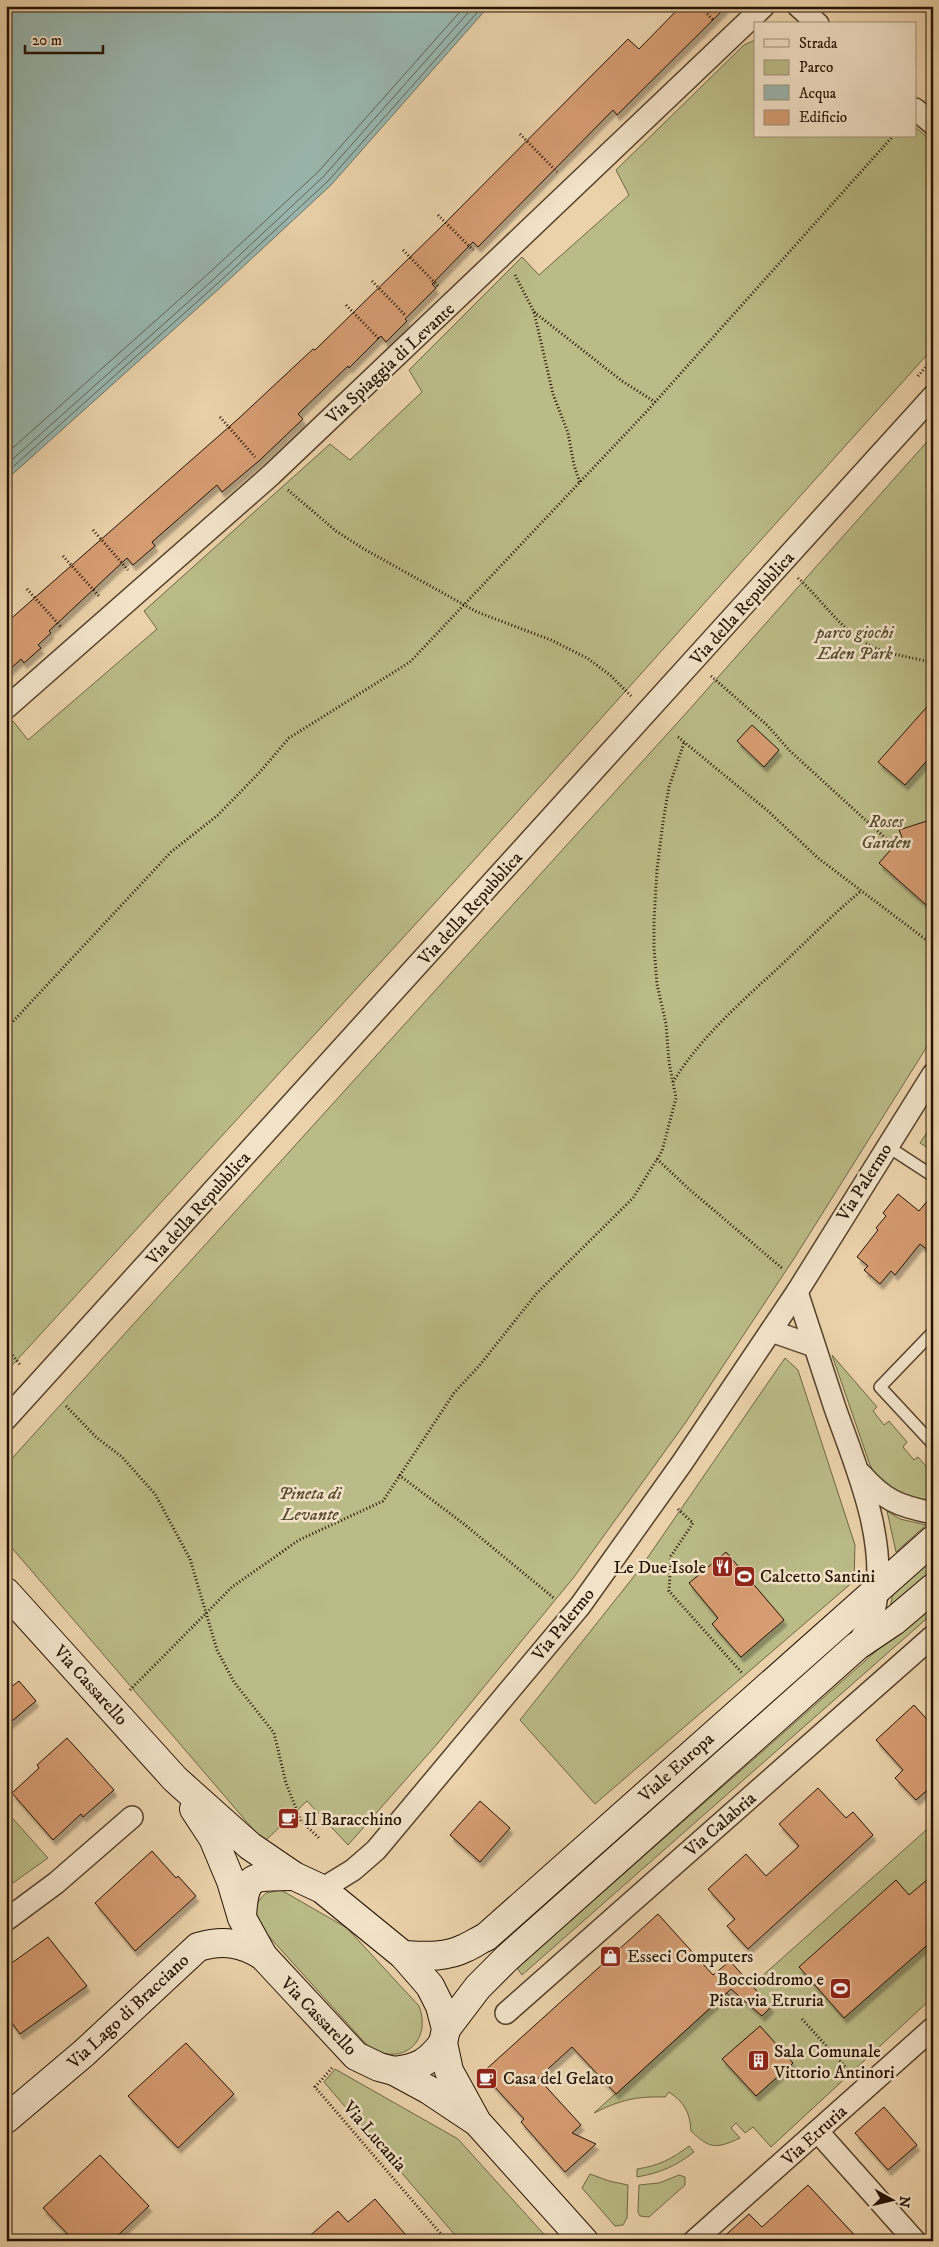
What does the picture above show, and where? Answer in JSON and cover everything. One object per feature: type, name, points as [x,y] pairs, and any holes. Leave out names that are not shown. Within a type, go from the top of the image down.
[{"type":"main road","name":"Viale Europa","points":[[403,1955],[448,1955],[486,1937],[933,1540]]},
{"type":"main road","name":"Viale Europa","points":[[445,2036],[478,1987],[503,1962],[857,1646],[894,1621],[933,1588]]},
{"type":"main road","name":"Via Cassarello","points":[[6,1592],[174,1779],[250,1846],[294,1876],[322,1888],[403,1955],[430,1986],[440,2006],[449,2071],[477,2122],[584,2241]]},
{"type":"main road","name":"Via Cassarello","points":[[174,1779],[213,1838],[231,1881],[242,1918],[263,1956],[356,2056],[378,2067],[394,2071],[429,2090],[477,2122]]},
{"type":"main road","name":"Via Cassarello","points":[[242,1918],[244,1893],[249,1882],[257,1877],[294,1876]]},
{"type":"main road","name":"Via Lago di Bracciano","points":[[6,2119],[84,2053],[198,1948],[214,1943],[232,1943],[248,1947],[263,1956]]},
{"type":"main road","points":[[394,2071],[415,2068],[436,2053],[445,2036]]},
{"type":"street","name":"Via Spiaggia di Levante","points":[[6,708],[271,475],[764,6]]},
{"type":"street","points":[[798,6],[816,22]]},
{"type":"street","points":[[916,110],[933,124]]},
{"type":"street","name":"Via della Repubblica","points":[[6,1419],[933,396]]},
{"type":"street","name":"Via Palermo","points":[[322,1888],[352,1870],[376,1850],[573,1613],[682,1464],[771,1331],[933,1074]]},
{"type":"street","points":[[799,1288],[814,1346],[870,1512],[876,1552],[877,1589],[875,1608],[870,1624],[857,1646]]},
{"type":"street","points":[[771,1331],[814,1346]]},
{"type":"street","points":[[856,1468],[878,1492],[899,1505],[933,1513]]},
{"type":"street","name":"Via Calabria","points":[[506,2013],[933,1636]]},
{"type":"street","points":[[6,1920],[56,1883],[132,1817]]},
{"type":"street","name":"Via Etruria","points":[[694,2241],[933,2028]]},
{"type":"street","points":[[818,2132],[915,2241]]},
{"type":"lane","points":[[887,1146],[933,1176]]},
{"type":"lane","points":[[933,1332],[880,1387],[933,1444]]},
{"type":"path","points":[[520,134],[573,189]]},
{"type":"path","points":[[6,1029],[165,859],[218,815],[259,773],[289,738],[410,662],[655,402],[721,326],[789,255],[891,138]]},
{"type":"path","points":[[438,215],[518,278],[534,312],[553,394],[568,433],[574,465],[580,483]]},
{"type":"path","points":[[403,250],[454,302]]},
{"type":"path","points":[[372,281],[422,332]]},
{"type":"path","points":[[346,305],[396,356]]},
{"type":"path","points":[[534,312],[622,381],[655,402]]},
{"type":"path","points":[[220,417],[271,475],[336,531],[364,549],[477,612],[551,640],[587,658],[610,675],[632,696]]},
{"type":"path","points":[[93,530],[144,587]]},
{"type":"path","points":[[63,556],[114,613]]},
{"type":"path","points":[[782,563],[833,612],[846,629],[866,643],[881,650],[933,663]]},
{"type":"path","points":[[27,589],[78,646]]},
{"type":"path","points":[[694,661],[768,726],[790,751],[894,846]]},
{"type":"path","points":[[678,738],[768,812],[813,854],[933,944]]},
{"type":"path","points":[[112,1708],[232,1587],[299,1540],[382,1501],[454,1393],[479,1366],[537,1293],[633,1198],[662,1151],[676,1098],[666,1024],[657,984],[654,948],[657,870],[669,787],[684,743]]},
{"type":"path","points":[[673,1082],[683,1065],[717,1025],[808,938],[862,891]]},
{"type":"path","points":[[657,1159],[799,1288]]},
{"type":"path","points":[[6,1347],[22,1367]]},
{"type":"path","points":[[66,1406],[96,1437],[122,1457],[155,1494],[190,1559],[217,1650],[234,1682],[274,1733],[286,1784],[301,1820],[320,1838]]},
{"type":"path","points":[[399,1475],[464,1524],[573,1613]]},
{"type":"path","points":[[680,1510],[693,1523],[671,1556],[669,1591],[744,1676]]},
{"type":"path","points":[[802,2019],[866,2089]]},
{"type":"path","name":"Via Lucania","points":[[349,2049],[315,2088],[447,2241]]},
{"type":"green space","points":[[754,40],[754,138],[916,138],[916,128],[933,142],[933,348],[475,859],[6,1372],[6,727],[13,721],[28,740],[157,629],[144,611],[330,444],[350,460],[422,392],[409,370],[522,257],[539,275],[629,195],[616,170],[744,45]]},
{"type":"green space","name":"Pineta di Levante","points":[[933,435],[933,1037],[795,1257],[686,1422],[574,1577],[438,1743],[348,1845],[307,1801],[264,1842],[6,1541],[6,1465],[688,711]]},
{"type":"green space","points":[[933,1123],[933,1151],[920,1143]]},
{"type":"green space","points":[[832,1355],[877,1407],[873,1411],[884,1425],[889,1421],[907,1442],[903,1447],[914,1460],[918,1457],[933,1474],[933,1502],[896,1492],[876,1474],[870,1465]]},
{"type":"green space","name":"Calcetto Santini","points":[[785,1358],[798,1370],[855,1545],[854,1581],[595,1804],[520,1720],[639,1570]]},
{"type":"green space","points":[[887,1511],[900,1519],[926,1525],[896,1552]]},
{"type":"green space","points":[[933,1550],[933,1575],[889,1613],[895,1583]]},
{"type":"green space","points":[[933,1601],[933,1613],[522,1975],[517,1968]]},
{"type":"green space","points":[[6,1811],[48,1858],[6,1888]]},
{"type":"green space","name":"Bocciodromo e Pista via Etruria","points":[[933,1824],[933,1997],[771,2147],[753,2127],[745,2133],[736,2123],[731,2128],[740,2138],[719,2145],[703,2141],[691,2131],[688,2113],[679,2100],[669,2092],[665,2097],[645,2097],[628,2100],[594,2113],[727,1993],[734,2001]]},
{"type":"green space","points":[[281,1890],[347,1928],[419,2006],[422,2019],[421,2031],[417,2041],[410,2048],[401,2053],[391,2054],[379,2052],[367,2045],[264,1931],[256,1916],[258,1902],[266,1893]]},
{"type":"green space","points":[[335,2069],[458,2139],[550,2241],[460,2241],[324,2082]]},
{"type":"green space","points":[[689,2146],[694,2152],[681,2161],[660,2171],[637,2177],[637,2169],[664,2161],[677,2155]]},
{"type":"green space","points":[[590,2174],[628,2185],[627,2218],[623,2225],[615,2226],[582,2188]]},
{"type":"green space","points":[[679,2175],[685,2177],[685,2185],[649,2217],[640,2216],[638,2212],[639,2185],[659,2183]]},
{"type":"water","points":[[6,6],[489,6],[331,185],[221,287],[6,480]]},
{"type":"building","points":[[681,6],[727,6],[617,115],[613,110],[478,247],[473,242],[432,284],[436,288],[405,319],[407,321],[386,342],[381,336],[349,368],[348,366],[298,414],[303,419],[260,460],[222,492],[217,485],[152,542],[155,546],[133,565],[127,558],[49,631],[51,633],[38,645],[41,648],[24,663],[21,659],[6,673],[6,623],[238,419],[313,349],[315,350],[442,226],[628,39],[639,49]]},
{"type":"building","points":[[933,700],[933,754],[905,785],[878,762]]},
{"type":"building","points":[[752,725],[779,750],[764,767],[737,741]]},
{"type":"building","name":"Roses Garden","points":[[933,819],[933,911],[879,863],[902,837],[899,830]]},
{"type":"building","points":[[898,1194],[919,1211],[933,1194],[933,1254],[920,1244],[895,1275],[891,1271],[880,1284],[864,1270],[868,1266],[857,1257],[878,1230],[876,1228],[886,1216],[883,1213]]},
{"type":"building","points":[[726,1552],[784,1620],[741,1657],[712,1624],[718,1618],[689,1583]]},
{"type":"building","points":[[19,1681],[36,1701],[6,1726],[6,1691]]},
{"type":"building","points":[[914,1705],[933,1726],[933,1785],[916,1800],[895,1778],[903,1770],[876,1740]]},
{"type":"building","points":[[67,1738],[114,1790],[83,1817],[81,1814],[53,1840],[12,1793],[39,1768],[37,1765]]},
{"type":"building","points":[[818,1788],[846,1818],[853,1812],[873,1835],[748,1949],[727,1926],[735,1919],[708,1889],[746,1854],[766,1876],[799,1846],[779,1824]]},
{"type":"building","points":[[480,1801],[510,1828],[480,1862],[450,1835]]},
{"type":"building","points":[[152,1851],[176,1878],[178,1876],[196,1896],[135,1951],[95,1903]]},
{"type":"building","points":[[933,1875],[933,1940],[844,2018],[799,1967],[896,1880],[909,1895]]},
{"type":"building","points":[[658,1914],[713,1975],[730,1961],[771,2007],[762,2016],[731,1989],[616,2094],[572,2047],[538,2078],[581,2125],[572,2133],[596,2144],[565,2172],[521,2122],[524,2119],[482,2073]]},
{"type":"building","points":[[48,1937],[87,1986],[20,2034],[6,2015],[6,1967]]},
{"type":"building","name":"Sala Comunale Vittorio Antinori","points":[[760,2026],[793,2063],[756,2096],[722,2059]]},
{"type":"building","points":[[186,2043],[234,2094],[178,2148],[128,2096]]},
{"type":"building","points":[[884,2107],[917,2145],[888,2170],[855,2133]]},
{"type":"building","points":[[100,2155],[149,2206],[112,2241],[74,2241],[43,2208]]},
{"type":"building","points":[[808,2185],[860,2241],[719,2241],[749,2214],[762,2227]]},
{"type":"building","points":[[375,2199],[411,2241],[304,2241],[338,2211],[348,2222]]},
{"type":"place","name":"Le Due Isole","points":[[722,1567]]},
{"type":"place","name":"Calcetto Santini","points":[[744,1576]]},
{"type":"place","name":"Il Baracchino","points":[[288,1819]]},
{"type":"place","name":"Esseci Computers","points":[[611,1956]]},
{"type":"place","name":"Bocciodromo e Pista via Etruria","points":[[840,1989]]},
{"type":"place","name":"Sala Comunale Vittorio Antinori","points":[[758,2061]]},
{"type":"place","name":"Casa del Gelato","points":[[487,2078]]},
{"type":"park label","name":"parco giochi Eden Park","points":[[855,642]]}]
